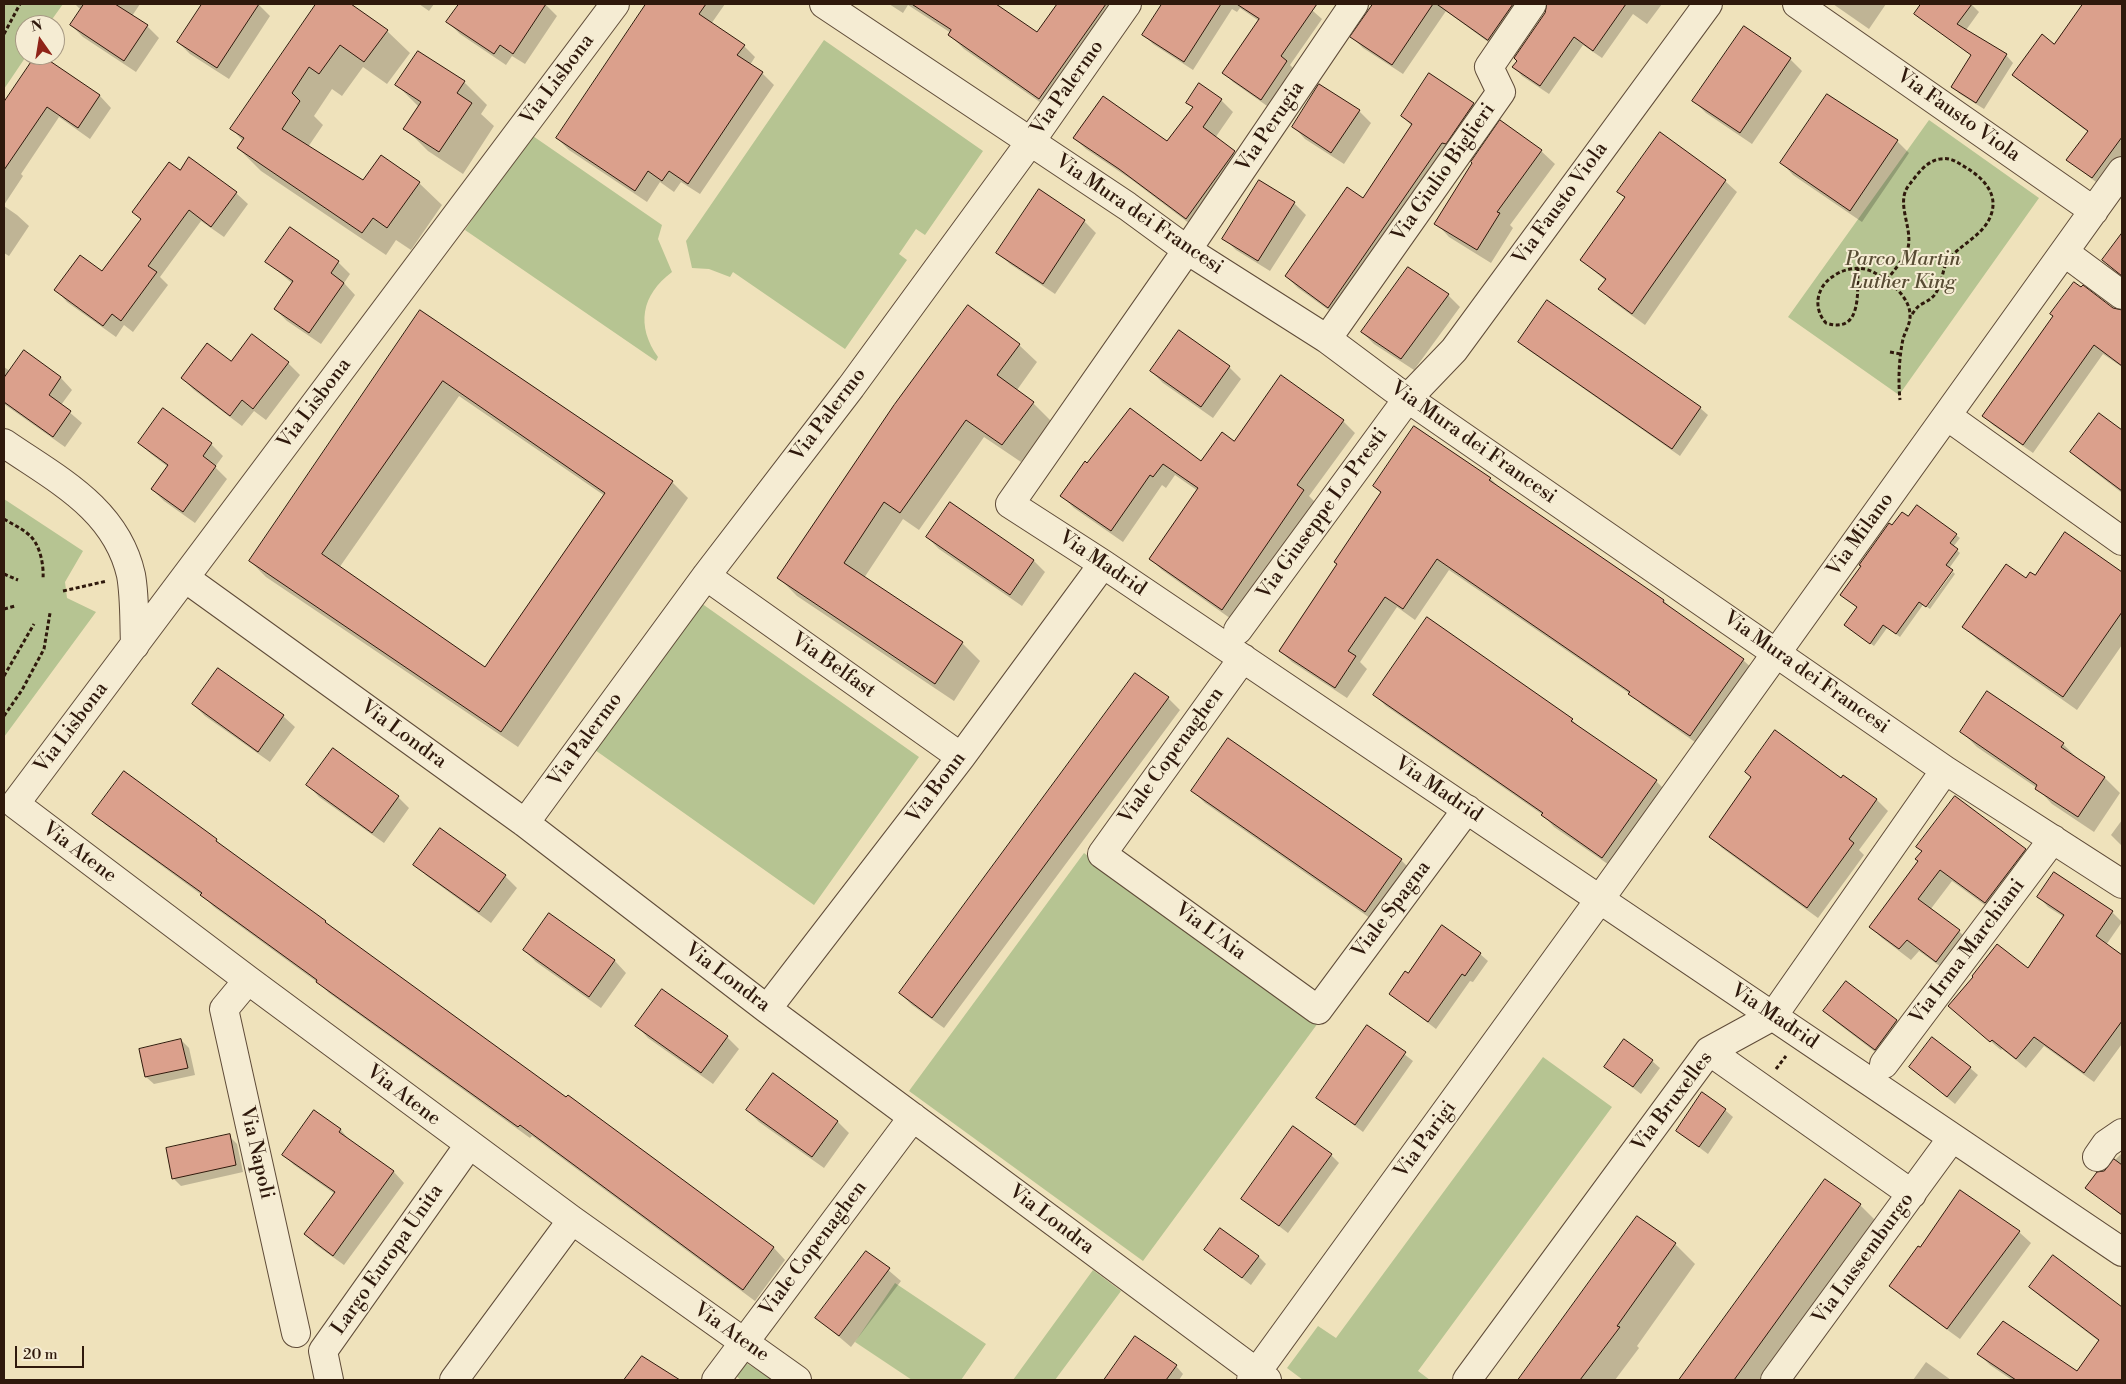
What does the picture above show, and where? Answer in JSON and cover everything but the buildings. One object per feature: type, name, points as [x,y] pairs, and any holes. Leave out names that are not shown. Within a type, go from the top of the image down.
[{"type":"street","name":"Via Lisbona","points":[[15,804],[615,4]]},
{"type":"street","name":"Via Mura dei Francesi","points":[[824,4],[1031,141],[1188,250],[1327,339],[1408,398],[1945,770],[2122,884]]},
{"type":"street","name":"Via Palermo","points":[[525,823],[706,576],[847,391],[1031,141],[1127,4]]},
{"type":"street","name":"Via Perugia","points":[[1188,250],[1354,4]]},
{"type":"street","name":"Via Giulio Biglieri","points":[[1327,339],[1501,92],[1489,67],[1532,4]]},
{"type":"street","name":"Via Fausto Viola","points":[[1408,398],[1454,350],[1708,4]]},
{"type":"street","name":"Via Fausto Viola","points":[[1797,4],[2094,211]]},
{"type":"street","name":"Via Milano","points":[[1600,899],[2122,171]]},
{"type":"street","name":"Via Madrid","points":[[1188,250],[1010,504],[1103,564],[2122,1252]]},
{"type":"street","points":[[2064,252],[2122,295]]},
{"type":"street","name":"Via Giuseppe Lo Presti","points":[[1238,630],[1408,398]]},
{"type":"street","points":[[1947,416],[2122,542]]},
{"type":"street","points":[[4,443],[82,496],[115,534],[124,551],[131,576],[135,645]]},
{"type":"street","name":"Via Bonn","points":[[767,1008],[960,757],[1103,564]]},
{"type":"street","name":"Via Belfast","points":[[706,576],[960,757]]},
{"type":"street","name":"Via Londra","points":[[185,578],[525,823],[1258,1378]]},
{"type":"street","name":"Viale Copenaghen","points":[[1102,854],[1242,658]]},
{"type":"street","name":"Via Bruxelles","points":[[1467,1380],[1709,1051],[1773,1016],[1945,770]]},
{"type":"street","name":"Via Atene","points":[[15,804],[470,1145],[796,1380]]},
{"type":"street","name":"Viale Spagna","points":[[1318,1010],[1467,809]]},
{"type":"street","name":"Via Irma Marchiani","points":[[1884,1064],[2053,839]]},
{"type":"street","name":"Via L'Aia","points":[[1102,854],[1318,1010]]},
{"type":"street","name":"Via Parigi","points":[[1258,1378],[1600,899]]},
{"type":"street","name":"Via Napoli","points":[[248,980],[224,1009],[296,1333]]},
{"type":"street","points":[[1709,1051],[1912,1194]]},
{"type":"street","name":"Viale Copenaghen","points":[[716,1380],[913,1117]]},
{"type":"street","points":[[2098,1156],[2106,1144],[2122,1133]]},
{"type":"street","name":"Via Lussemburgo","points":[[1775,1380],[1952,1138]]},
{"type":"street","name":"Largo Europa Unita","points":[[329,1380],[323,1351],[470,1145]]},
{"type":"street","points":[[454,1380],[572,1220]]},
{"type":"path","points":[[4,34],[20,4]]},
{"type":"path","points":[[1887,280],[1908,249],[1909,236],[1903,200],[1907,187],[1912,181],[1927,164],[1939,159],[1948,158],[1978,174],[1991,192],[1992,214],[1974,238],[1948,260],[1941,284],[1935,295],[1918,306],[1910,317],[1903,339],[1901,354],[1898,383],[1900,400]]},
{"type":"path","points":[[1858,268],[1857,307],[1854,314],[1849,321],[1842,325],[1826,323],[1822,318],[1818,303],[1824,284],[1832,276],[1846,269],[1858,268],[1871,270],[1887,280],[1903,297],[1908,306],[1910,317]]},
{"type":"path","points":[[1890,352],[1901,354]]},
{"type":"path","points":[[4,519],[30,535],[40,556],[43,579]]},
{"type":"path","points":[[4,574],[18,580]]},
{"type":"path","points":[[64,591],[131,576]]},
{"type":"path","points":[[4,609],[15,606]]},
{"type":"path","points":[[4,716],[22,690],[44,649],[50,613]]},
{"type":"path","points":[[4,676],[34,624]]},
{"type":"path","points":[[1762,1088],[1801,1034]]},
{"type":"green space","points":[[4,4],[63,4],[55,15],[15,15],[15,65],[20,65],[4,89]]},
{"type":"green space","points":[[824,40],[983,151],[925,235],[916,229],[899,254],[907,260],[845,349],[733,272],[730,277],[709,269],[692,268],[686,241]]},
{"type":"green space","name":"Parco Martin Luther King","points":[[1929,120],[2039,198],[1899,395],[1788,317]]},
{"type":"green space","points":[[530,134],[662,225],[658,239],[672,272],[654,291],[648,301],[645,312],[647,334],[658,357],[656,361],[465,230]]},
{"type":"green space","points":[[4,499],[83,551],[65,582],[67,598],[96,612],[4,737]]},
{"type":"green space","points":[[701,603],[919,757],[814,905],[595,750]]},
{"type":"green space","points":[[1084,853],[1318,1023],[1143,1261],[909,1091]]},
{"type":"green space","points":[[1543,1057],[1612,1107],[1418,1371],[1430,1380],[1303,1380],[1287,1368],[1318,1326],[1336,1338]]},
{"type":"green space","points":[[1093,1270],[1121,1291],[1055,1380],[1013,1380]]},
{"type":"green space","points":[[895,1283],[986,1344],[961,1380],[912,1380],[855,1342]]},
{"type":"green space","points":[[738,1358],[774,1380],[741,1380],[730,1371]]}]
